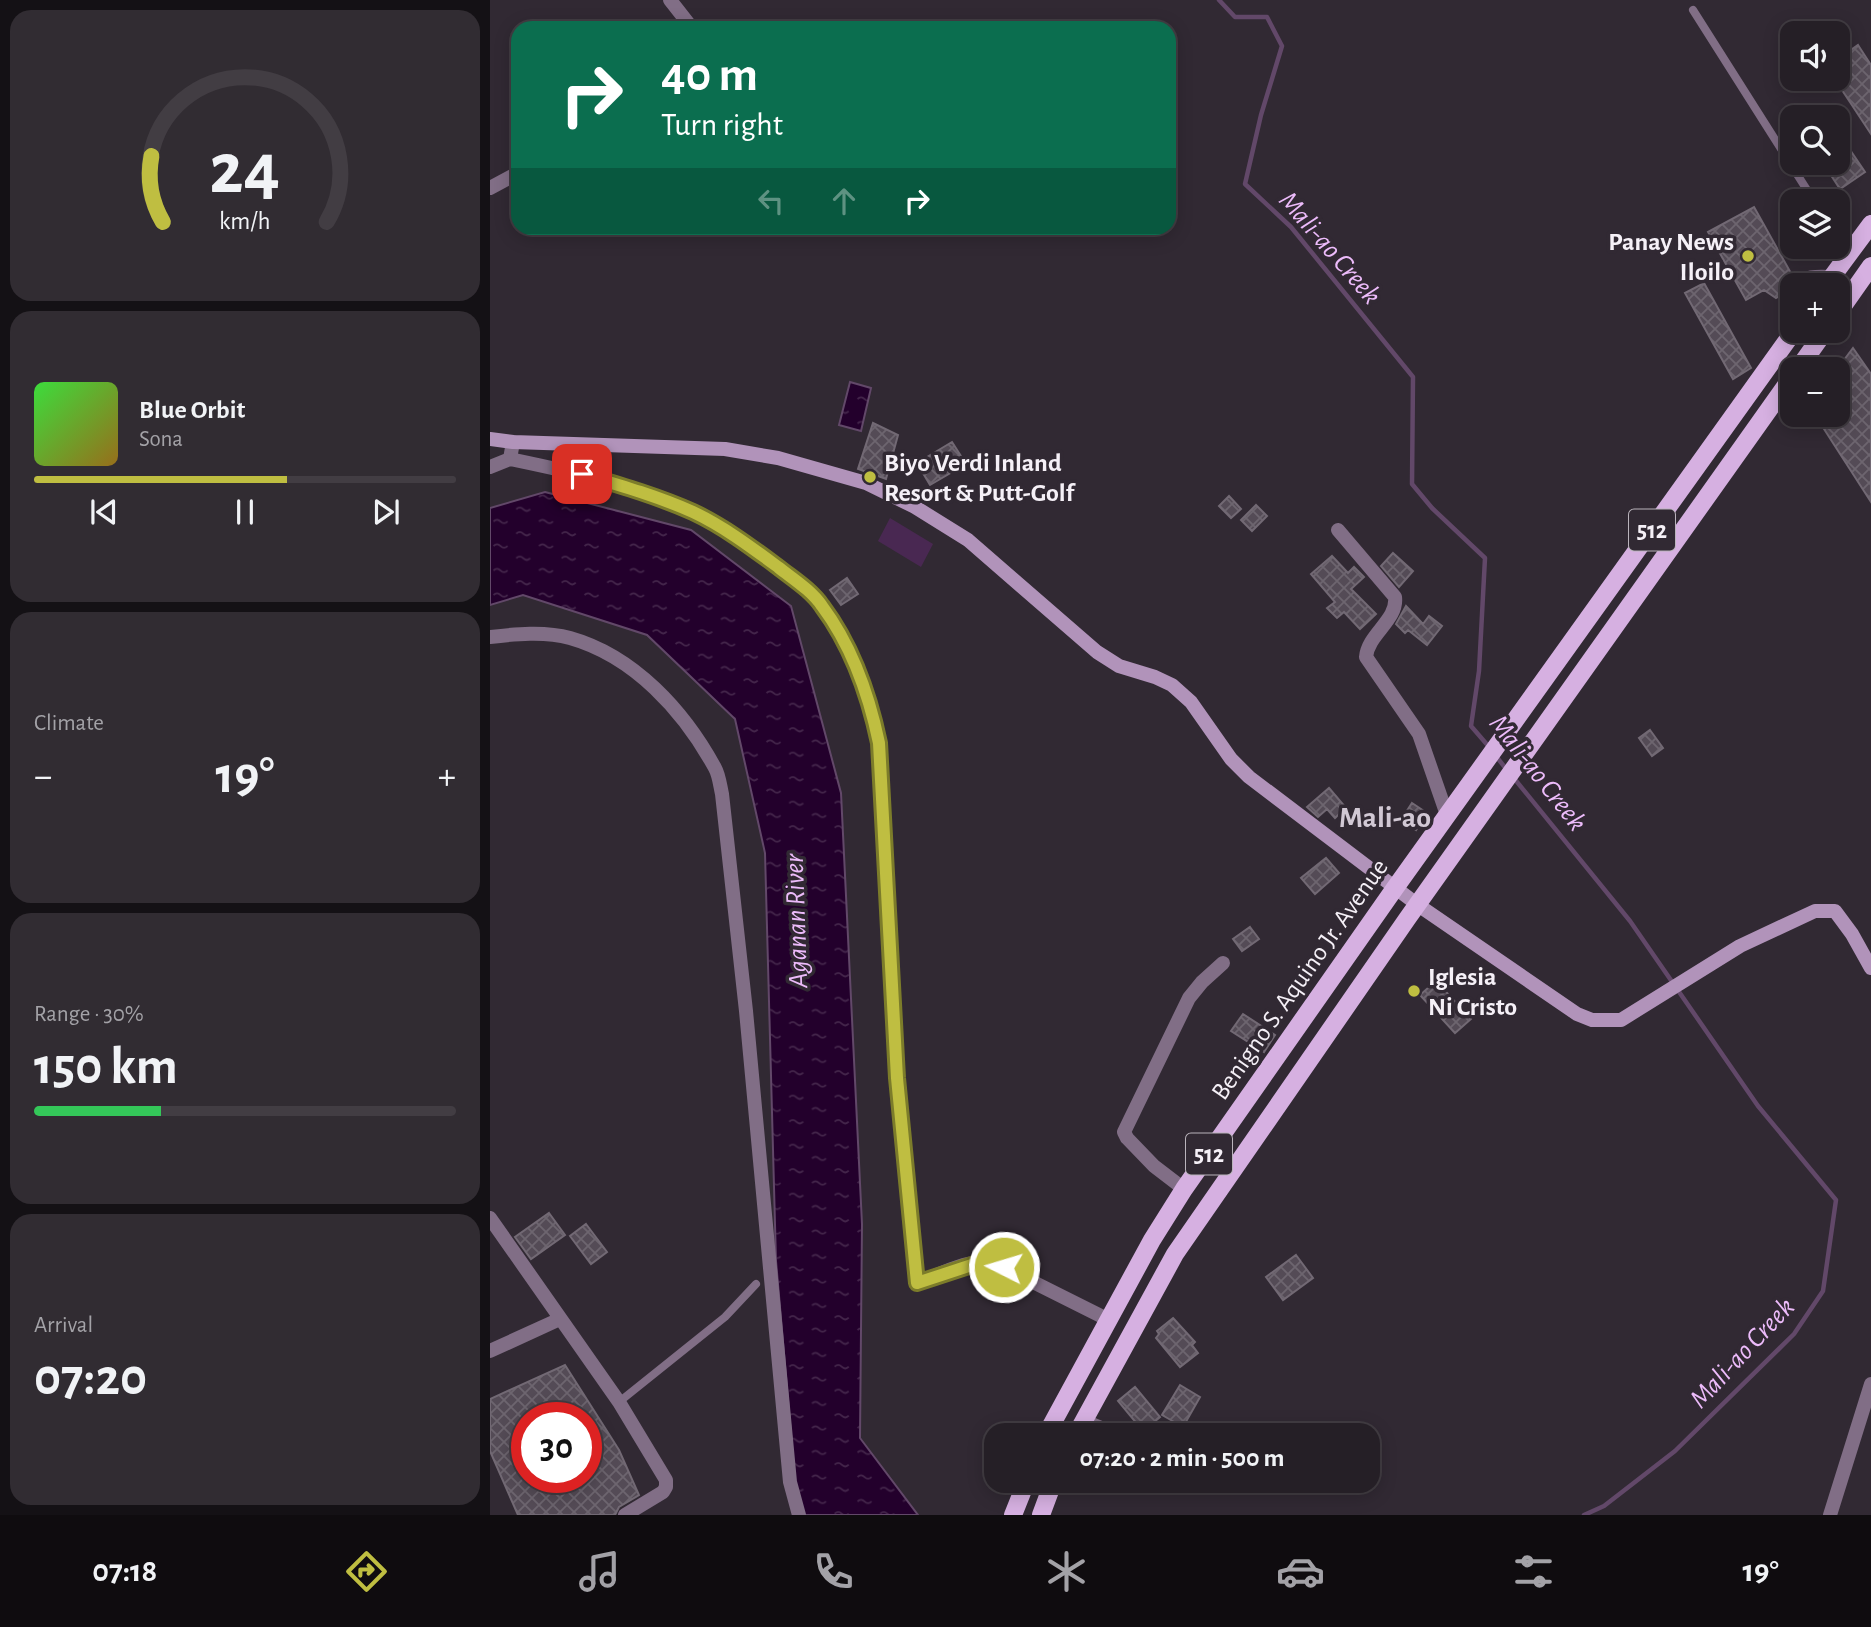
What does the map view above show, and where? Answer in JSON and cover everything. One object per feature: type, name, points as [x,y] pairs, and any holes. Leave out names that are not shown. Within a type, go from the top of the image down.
[{"type":"main road","points":[[1850,251],[1871,225]]},
{"type":"main road","points":[[1850,296],[1871,266]]},
{"type":"main road","name":"Benigno S. Aquino Jr. Avenue","points":[[1053,1423],[1184,1189],[1395,888],[1785,343]]},
{"type":"main road","name":"Benigno S. Aquino Jr. Avenue","points":[[1082,1423],[1175,1254],[1780,394]]},
{"type":"main road","points":[[1041,1513],[1049,1493]]},
{"type":"street","points":[[670,0],[686,21]]},
{"type":"street","points":[[490,188],[511,177]]},
{"type":"street","points":[[490,439],[738,451],[778,458],[866,482],[915,507],[968,540],[1097,652],[1119,666],[1172,685],[1191,702],[1231,759],[1249,777],[1312,822],[1395,888],[1577,1014],[1592,1020],[1621,1020],[1711,963],[1815,911],[1835,911],[1871,968]]},
{"type":"street","points":[[510,459],[513,442]]},
{"type":"street","points":[[490,467],[510,459],[646,493],[694,513],[751,547],[822,605],[848,648],[866,690],[879,743],[897,1078],[917,1283],[971,1264],[993,1262],[1109,1320]]},
{"type":"street","points":[[1338,530],[1395,597],[1396,605],[1369,645],[1366,657],[1419,734],[1447,815]]},
{"type":"street","points":[[490,637],[536,633],[570,638],[605,653],[639,673],[669,702],[717,769],[746,1011],[790,1482],[799,1515]]},
{"type":"street","points":[[1184,1189],[1154,1166],[1124,1132],[1189,998],[1223,963]]},
{"type":"street","points":[[490,1218],[619,1402],[666,1480],[663,1492],[625,1515]]},
{"type":"street","points":[[490,1351],[559,1319]]},
{"type":"street","points":[[1830,1515],[1871,1384]]},
{"type":"lane","points":[[1693,10],[1807,189]]},
{"type":"lane","points":[[619,1402],[725,1317],[756,1284]]},
{"type":"lane","points":[[1085,1418],[1097,1423]]},
{"type":"shaded area","points":[[890,518],[933,544],[921,567],[878,541]]},
{"type":"water","points":[[850,382],[871,388],[861,431],[839,425]]},
{"type":"water","name":"Aganan River","points":[[545,492],[691,530],[791,606],[841,793],[862,1224],[860,1438],[918,1515],[798,1515],[776,1261],[765,853],[735,719],[647,635],[523,595],[490,605],[490,508]]},
{"type":"building","points":[[1858,45],[1871,65],[1871,134],[1843,91],[1850,91],[1850,51]]},
{"type":"building","points":[[1850,150],[1865,172],[1840,189],[1831,175],[1850,175]]},
{"type":"building","points":[[1754,207],[1780,254],[1780,259],[1783,259],[1791,273],[1780,273],[1780,296],[1776,298],[1764,290],[1746,300],[1708,232]]},
{"type":"building","points":[[1704,283],[1751,368],[1733,379],[1685,293]]},
{"type":"building","points":[[1853,348],[1871,374],[1871,502],[1823,427],[1850,427],[1850,357],[1846,357]]},
{"type":"building","points":[[873,423],[898,435],[886,479],[858,469]]},
{"type":"building","points":[[952,442],[966,464],[930,485],[917,463]]},
{"type":"building","points":[[1229,496],[1241,509],[1231,518],[1219,506]]},
{"type":"building","points":[[1256,505],[1267,516],[1252,531],[1241,520]]},
{"type":"building","points":[[1393,553],[1413,571],[1399,587],[1381,566]]},
{"type":"building","points":[[1332,556],[1348,573],[1354,567],[1364,577],[1351,589],[1376,614],[1360,629],[1344,612],[1337,618],[1327,608],[1335,602],[1311,574]]},
{"type":"building","points":[[847,578],[858,594],[841,605],[830,590]]},
{"type":"building","points":[[1406,606],[1423,624],[1429,616],[1442,626],[1427,645],[1408,630],[1405,633],[1396,624]]},
{"type":"building","points":[[1650,730],[1663,748],[1652,756],[1639,738]]},
{"type":"building","points":[[1329,788],[1346,808],[1335,818],[1327,809],[1318,817],[1307,807]]},
{"type":"building","points":[[1412,803],[1427,813],[1416,830],[1401,820]]},
{"type":"building","points":[[1326,858],[1339,873],[1315,894],[1301,878]]},
{"type":"building","points":[[1250,927],[1259,939],[1242,951],[1233,939]]},
{"type":"building","points":[[1436,981],[1471,1019],[1455,1033],[1420,995]]},
{"type":"building","points":[[1243,1014],[1275,1035],[1264,1052],[1231,1031]]},
{"type":"building","points":[[549,1213],[565,1235],[531,1259],[515,1237]]},
{"type":"building","points":[[586,1224],[607,1252],[591,1264],[570,1236]]},
{"type":"building","points":[[1296,1255],[1313,1278],[1283,1300],[1266,1277]]},
{"type":"building","points":[[1173,1318],[1195,1342],[1192,1345],[1198,1353],[1180,1367],[1156,1338],[1159,1334],[1157,1331]]},
{"type":"building","points":[[565,1365],[589,1402],[511,1402],[511,1493],[602,1493],[602,1423],[619,1450],[639,1495],[619,1507],[615,1515],[518,1515],[490,1451],[490,1399]]},
{"type":"building","points":[[1180,1385],[1200,1397],[1185,1423],[1176,1423],[1162,1415]]},
{"type":"building","points":[[1135,1387],[1160,1417],[1153,1423],[1136,1423],[1118,1401]]},
{"type":"waterway","name":"Mali-ao Creek","points":[[1219,0],[1235,17],[1267,17],[1282,46],[1261,115],[1245,184],[1291,227],[1413,377],[1412,484],[1432,508],[1485,558],[1479,671],[1471,726],[1490,748]]},
{"type":"waterway","name":"Mali-ao Creek","points":[[1495,755],[1507,770]]},
{"type":"waterway","name":"Mali-ao Creek","points":[[1513,777],[1630,921],[1758,1106],[1836,1200],[1823,1291],[1794,1334],[1675,1451],[1604,1506],[1584,1515]]},
{"type":"place","name":"Panay News Iloilo","points":[[1748,256]]},
{"type":"place","name":"Biyo Verdi Inland Resort & Putt-Golf","points":[[870,477]]},
{"type":"place","name":"Iglesia Ni Cristo","points":[[1414,991]]},
{"type":"district","name":"Mali-ao","points":[[1385,817]]},
{"type":"route","points":[[582,474],[646,493],[694,513],[751,547],[822,605],[848,648],[866,690],[879,743],[897,1078],[917,1283],[984,1261],[1004,1267]]}]
